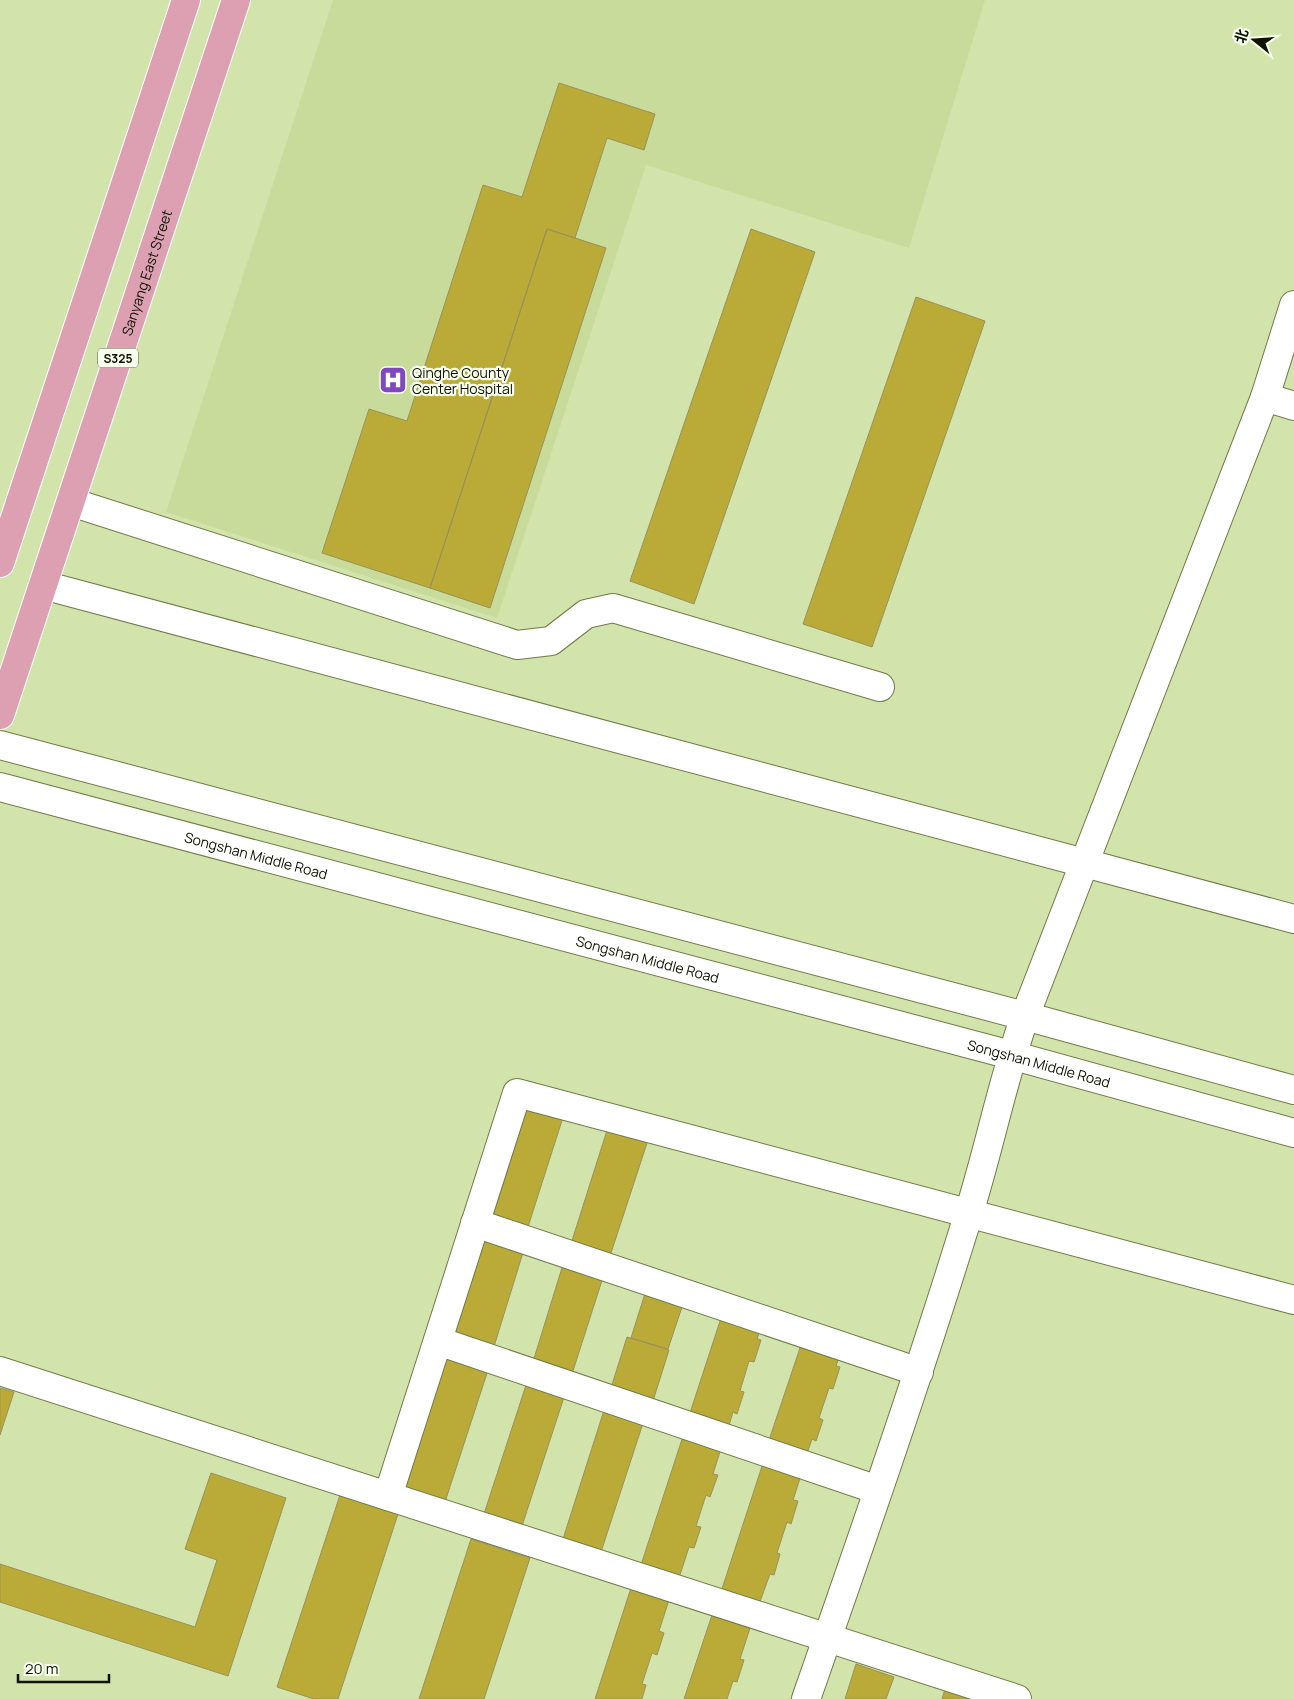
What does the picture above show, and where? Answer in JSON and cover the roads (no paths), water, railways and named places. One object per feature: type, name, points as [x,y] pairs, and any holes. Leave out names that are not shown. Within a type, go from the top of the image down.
[{"type":"main road","points":[[0,563],[186,0]]},
{"type":"main road","name":"Sanyang East Street","points":[[0,716],[236,0]]},
{"type":"street","points":[[806,1699],[919,1372],[969,1213],[1011,1055],[1265,397],[1294,305]]},
{"type":"street","points":[[1265,397],[1294,406]]},
{"type":"street","points":[[71,502],[517,644],[551,641],[586,614],[613,608],[880,687]]},
{"type":"street","points":[[43,586],[1294,919]]},
{"type":"street","points":[[0,745],[1025,1016],[1294,1090]]},
{"type":"street","name":"Songshan Middle Road","points":[[0,787],[1011,1055],[1294,1133]]},
{"type":"street","points":[[388,1496],[516,1093],[1294,1300]]},
{"type":"street","points":[[475,1223],[919,1372]]},
{"type":"street","points":[[438,1341],[878,1490]]},
{"type":"street","points":[[0,1371],[1017,1699]]},
{"type":"place","name":"Qinghe County Center Hospital","points":[[393,380]]}]
